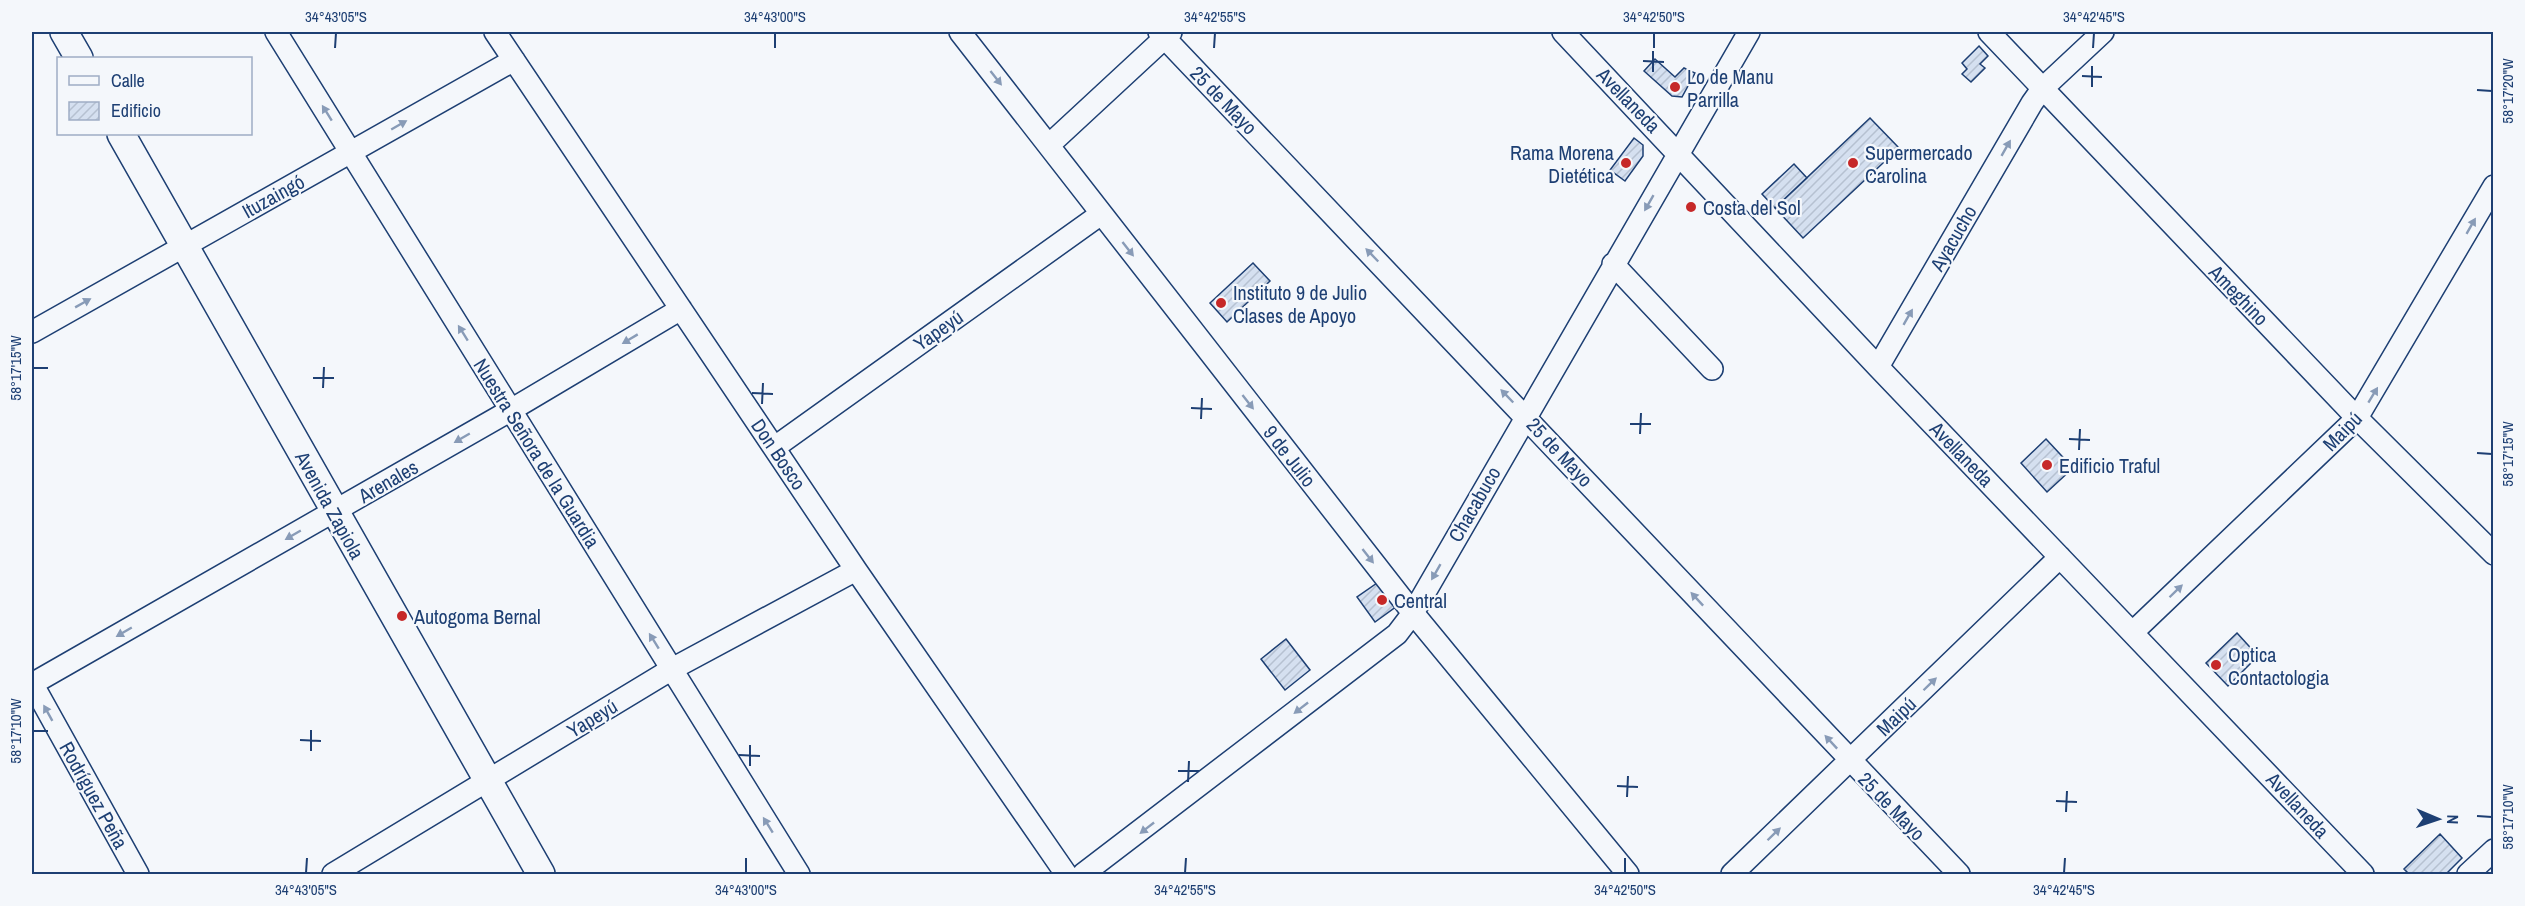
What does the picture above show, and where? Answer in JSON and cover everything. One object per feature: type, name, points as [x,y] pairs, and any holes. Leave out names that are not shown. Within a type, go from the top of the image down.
[{"type":"main road","points":[[64,32],[78,57]]},
{"type":"main road","name":"Avenida Zapiola","points":[[123,135],[541,874]]},
{"type":"street","name":"Nuestra Señora de la Guardia","points":[[276,32],[799,874]]},
{"type":"street","name":"Don Bosco","points":[[495,32],[856,570],[1066,874]]},
{"type":"street","name":"9 de Julio","points":[[960,32],[1413,613],[1628,874]]},
{"type":"street","name":"Avellaneda","points":[[1563,32],[1878,367],[2363,874]]},
{"type":"street","name":"Chacabuco","points":[[1083,874],[1397,634],[1413,613],[1525,415],[1749,32]]},
{"type":"street","name":"Ameghino","points":[[1989,32],[2357,418],[2493,554]]},
{"type":"street","name":"Ayacucho","points":[[1878,367],[2042,89],[2103,32]]},
{"type":"street","points":[[1049,145],[1165,34]]},
{"type":"street","name":"25 de Mayo","points":[[1165,34],[1849,762],[1959,874]]},
{"type":"street","name":"Ituzaingó","points":[[32,332],[514,60]]},
{"type":"street","name":"Maipú","points":[[2133,632],[2357,418],[2493,186]]},
{"type":"street","name":"Yapeyú","points":[[774,447],[1101,214]]},
{"type":"street","points":[[1613,264],[1712,369]]},
{"type":"street","name":"Arenales","points":[[32,684],[511,410],[681,309]]},
{"type":"street","name":"Maipú","points":[[1732,874],[2060,557]]},
{"type":"street","name":"Yapeyú","points":[[333,874],[672,669],[856,570]]},
{"type":"street","name":"Rodríguez Peña","points":[[32,684],[138,874]]},
{"type":"street","points":[[2468,874],[2493,850]]},
{"type":"building","points":[[1979,46],[1988,56],[1980,64],[1985,68],[1971,82],[1962,74],[1967,69],[1962,63]]},
{"type":"building","name":"Lo de Manu Parrilla","points":[[1655,59],[1675,77],[1684,68],[1695,73],[1682,97],[1672,96],[1644,71]]},
{"type":"building","name":"Supermercado Carolina","points":[[1870,118],[1899,148],[1803,238],[1775,208]]},
{"type":"building","name":"Rama Morena Dietética","points":[[1634,138],[1643,145],[1643,156],[1625,181],[1610,170]]},
{"type":"building","points":[[1794,164],[1807,178],[1775,208],[1762,194]]},
{"type":"building","points":[[1253,263],[1270,281],[1227,322],[1210,303]]},
{"type":"building","name":"Edificio Traful","points":[[2046,439],[2073,468],[2047,492],[2021,463]]},
{"type":"building","points":[[1380,581],[1397,606],[1375,622],[1357,597]]},
{"type":"building","points":[[2237,633],[2258,656],[2228,686],[2206,663]]},
{"type":"building","points":[[1286,639],[1310,670],[1285,690],[1261,659]]},
{"type":"building","points":[[2440,834],[2462,858],[2446,874],[2409,874],[2404,869]]},
{"type":"place","name":"Lo de Manu Parrilla","points":[[1675,87]]},
{"type":"place","name":"Rama Morena Dietética","points":[[1626,163]]},
{"type":"place","name":"Supermercado Carolina","points":[[1853,163]]},
{"type":"place","name":"Costa del Sol","points":[[1691,207]]},
{"type":"place","name":"Instituto 9 de Julio Clases de Apoyo","points":[[1221,303]]},
{"type":"place","name":"Edificio Traful","points":[[2047,465]]},
{"type":"place","name":"Central","points":[[1382,600]]},
{"type":"place","name":"Autogoma Bernal","points":[[402,616]]},
{"type":"place","name":"Optica Contactologia","points":[[2216,665]]}]
